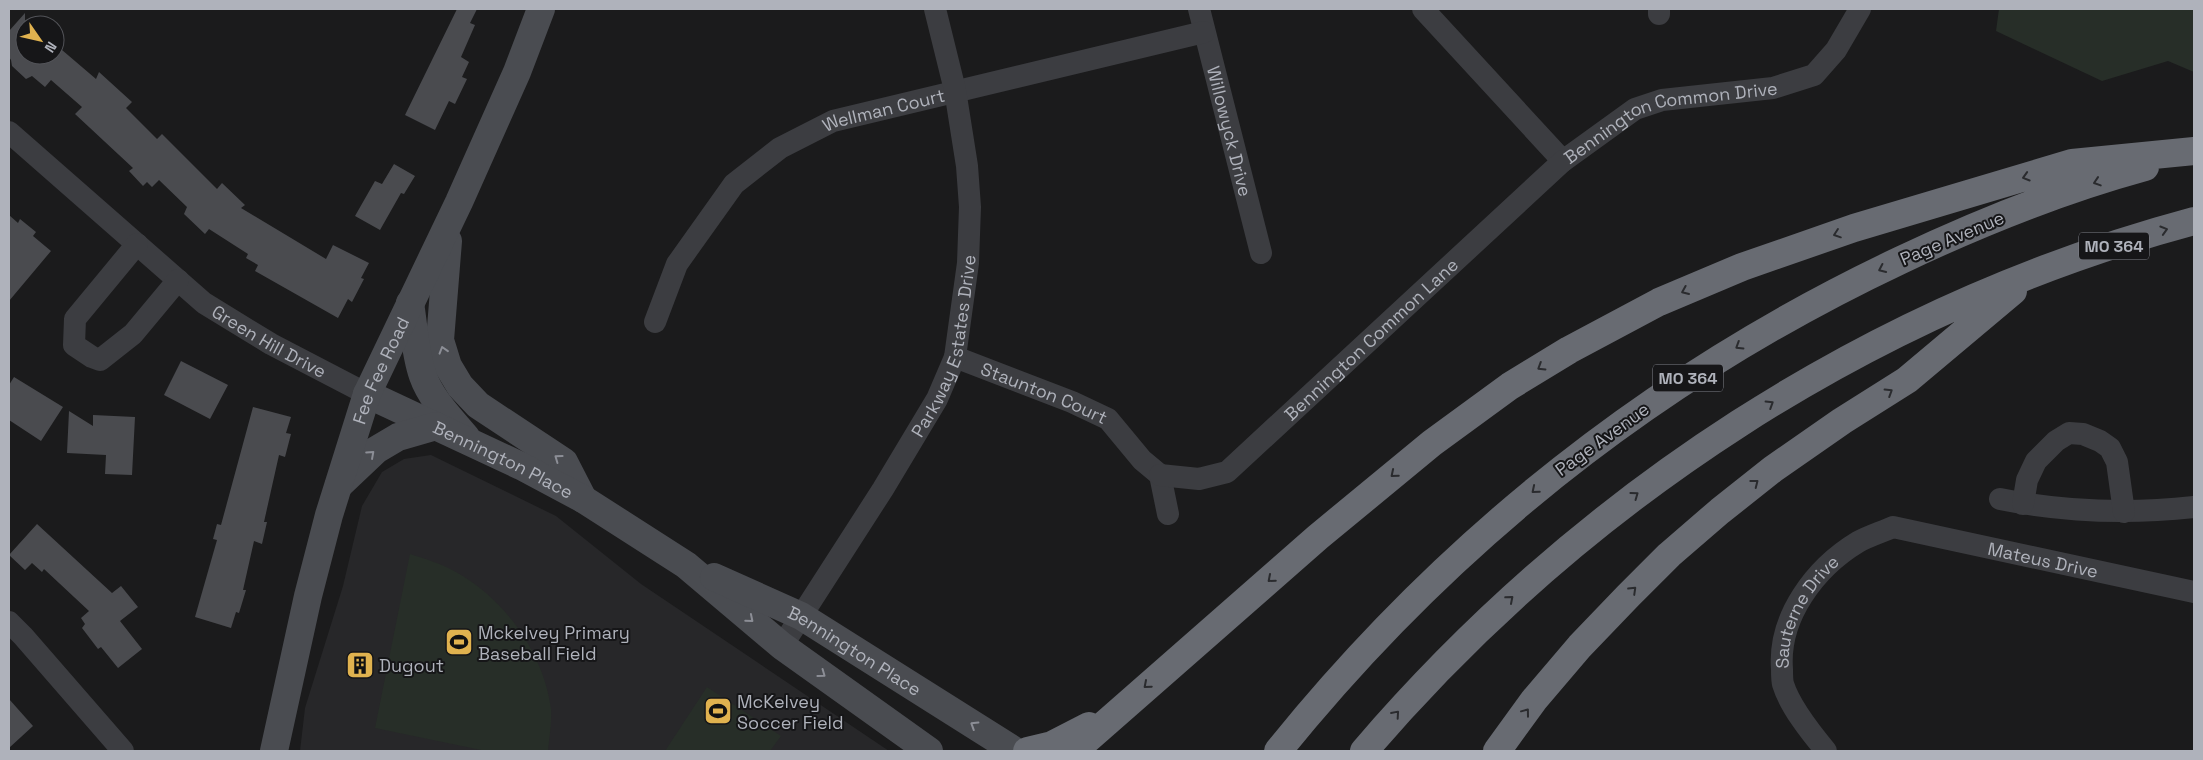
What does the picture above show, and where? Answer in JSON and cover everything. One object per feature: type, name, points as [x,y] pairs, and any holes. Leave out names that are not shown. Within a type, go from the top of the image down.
[{"type":"highway","points":[[1074,751],[1318,538],[1432,443],[1518,381],[1569,350],[1660,302],[1742,267],[1854,228],[2072,162],[2194,152]]},
{"type":"highway","name":"Page Avenue","points":[[1278,751],[1405,607],[1458,557],[1567,463],[1624,421],[1688,378],[1746,341],[1810,305],[1939,242],[2072,190],[2194,152]]},
{"type":"highway","name":"MO 364","points":[[1364,751],[1414,694],[1502,606],[1609,514],[1666,472],[1784,395],[1844,361],[1905,330],[2035,273],[2194,221]]},
{"type":"highway","points":[[1496,751],[1534,700],[1580,646],[1669,555],[1720,511],[1774,469],[1842,421],[1907,380],[2035,273]]},
{"type":"highway","points":[[1027,751],[1052,745],[1117,712]]},
{"type":"main road","name":"Fee Fee Road","points":[[274,751],[309,593],[337,488],[367,394],[450,222],[518,72],[541,9]]},
{"type":"main road","points":[[450,222],[442,297],[440,340],[448,366],[460,386],[478,405],[564,462],[583,499]]},
{"type":"main road","points":[[410,303],[416,347],[423,378],[437,401],[469,441]]},
{"type":"main road","name":"Bennington Place","points":[[367,394],[522,466],[583,499],[686,565],[782,646],[930,751]]},
{"type":"main road","points":[[337,488],[376,450],[398,437],[436,426]]},
{"type":"main road","name":"Bennington Place","points":[[686,565],[801,616],[1015,751]]},
{"type":"street","name":"Parkway Estates Drive","points":[[782,646],[883,489],[937,399],[955,357],[968,263],[970,207],[967,166],[955,90],[935,9]]},
{"type":"street","name":"Willowyck Drive","points":[[1199,9],[1261,253]]},
{"type":"street","name":"Bennington Common Drive","points":[[1423,9],[1563,161],[1635,110],[1646,105],[1662,100],[1773,88],[1814,75],[1836,50],[1860,9]]},
{"type":"street","name":"Wellman Court","points":[[654,322],[676,264],[719,203],[734,184],[780,148],[832,121],[955,90],[1204,32]]},
{"type":"street","name":"Green Hill Drive","points":[[9,132],[204,303],[260,338],[367,394]]},
{"type":"street","name":"Bennington Common Lane","points":[[1160,475],[1199,479],[1227,472],[1563,161]]},
{"type":"street","points":[[137,244],[75,319],[74,345],[100,360],[133,334],[178,280]]},
{"type":"street","name":"Staunton Court","points":[[955,357],[1072,402],[1108,419],[1142,460],[1160,475]]},
{"type":"street","points":[[2023,504],[2027,480],[2036,461],[2056,441],[2069,433],[2083,434],[2100,441],[2110,448],[2117,462],[2124,512]]},
{"type":"street","points":[[1160,475],[1168,514]]},
{"type":"street","points":[[2000,499],[2044,507],[2124,512],[2194,507]]},
{"type":"street","name":"Mateus Drive","points":[[1893,527],[2194,592]]},
{"type":"street","name":"Sauterne Drive","points":[[1826,751],[1804,724],[1783,684],[1780,652],[1788,621],[1806,592],[1829,563],[1859,541],[1893,527]]},
{"type":"street","points":[[9,622],[123,751]]},
{"type":"shaded area","points":[[1999,9],[2194,9],[2194,72],[2168,61],[2102,81],[1996,31]]},
{"type":"shaded area","points":[[431,455],[556,516],[641,584],[889,751],[300,751],[305,708],[343,586],[362,506],[382,472],[404,459]]},
{"type":"shaded area","name":"Mckelvey Primary Baseball Field","points":[[410,554],[445,567],[474,583],[491,597],[519,630],[531,649],[547,688],[551,709],[548,751],[486,751],[375,728]]},
{"type":"shaded area","name":"McKelvey Soccer Field","points":[[707,687],[781,736],[770,751],[665,751]]},
{"type":"building","points":[[457,9],[477,9],[470,23],[475,25],[461,57],[469,62],[462,77],[467,79],[455,104],[449,101],[435,130],[405,115]]},
{"type":"building","points":[[15,24],[15,65],[65,65],[65,53],[96,79],[99,72],[132,102],[126,108],[157,139],[162,134],[217,189],[222,183],[245,205],[241,208],[326,259],[333,245],[369,263],[361,278],[364,279],[352,302],[348,299],[338,318],[255,271],[258,265],[246,258],[248,254],[209,229],[205,234],[184,214],[187,207],[159,180],[152,187],[147,182],[143,186],[129,171],[133,168],[75,114],[82,107],[51,80],[45,87],[32,76],[26,79],[12,66],[9,57],[9,31]]},
{"type":"building","points":[[394,164],[415,176],[404,194],[401,193],[380,230],[355,216],[375,181],[382,184]]},
{"type":"building","points":[[9,215],[18,223],[20,219],[36,232],[33,236],[51,251],[9,301]]},
{"type":"building","points":[[181,361],[228,385],[210,419],[164,395]]},
{"type":"building","points":[[14,377],[63,407],[41,441],[9,420],[9,385]]},
{"type":"building","points":[[253,407],[291,417],[286,433],[291,434],[285,457],[279,455],[264,522],[267,522],[262,544],[254,541],[243,590],[246,590],[239,613],[236,612],[231,628],[195,617],[217,540],[213,539],[217,524],[221,525]]},
{"type":"building","points":[[69,411],[93,426],[93,415],[135,417],[132,475],[105,474],[106,455],[67,453]]},
{"type":"building","points":[[37,524],[112,593],[121,586],[138,607],[120,621],[142,649],[118,668],[101,647],[98,649],[82,628],[85,624],[81,618],[89,611],[44,569],[42,572],[32,563],[25,570],[9,555]]},
{"type":"building","points":[[9,699],[33,726],[9,748]]},
{"type":"place","name":"Mckelvey Primary Baseball Field","points":[[459,642]]},
{"type":"place","name":"Dugout","points":[[360,665]]},
{"type":"place","name":"McKelvey Soccer Field","points":[[718,711]]}]
